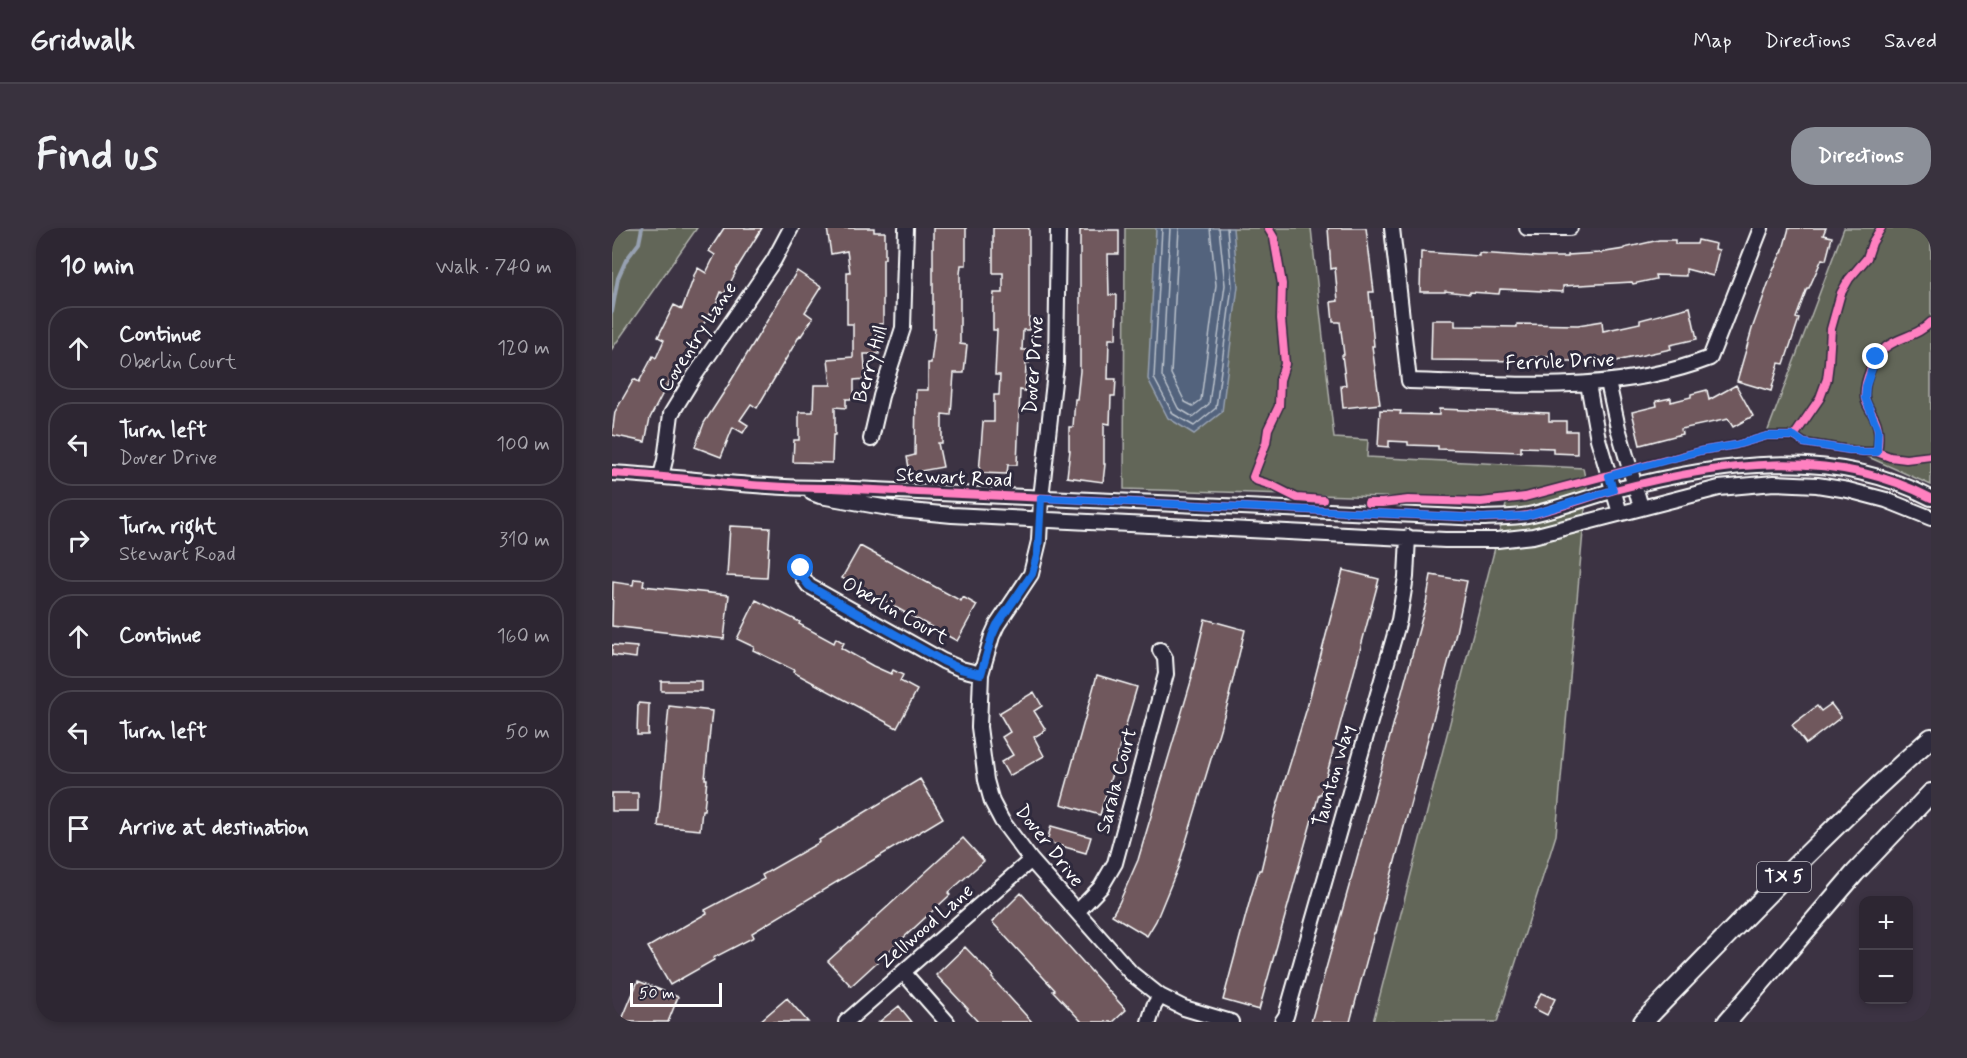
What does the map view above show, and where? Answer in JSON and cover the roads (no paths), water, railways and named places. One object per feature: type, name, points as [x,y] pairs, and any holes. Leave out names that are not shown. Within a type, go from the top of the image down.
[{"type":"main road","name":"TX 5","points":[[1643,1022],[1745,916],[1931,738]]},
{"type":"main road","name":"TX 5","points":[[1737,1022],[1781,961],[1855,873],[1931,793]]},
{"type":"main road","points":[[1727,1022],[1781,961]]},
{"type":"street","name":"Coventry Lane","points":[[661,476],[671,414],[774,260],[792,228]]},
{"type":"street","name":"Berry Hill","points":[[871,439],[881,396],[903,328],[906,228]]},
{"type":"street","name":"Dover Drive","points":[[1058,228],[1056,364],[1041,498],[1038,552],[1032,574],[997,625],[981,674],[978,701],[979,727],[986,780],[992,802],[1002,821],[1031,860],[1131,973],[1160,996],[1184,1008],[1231,1022]]},
{"type":"street","name":"Ferrule Drive","points":[[1392,228],[1410,381],[1541,385],[1608,382],[1680,368],[1710,358],[1758,229]]},
{"type":"street","points":[[1527,228],[1570,228]]},
{"type":"street","points":[[1608,382],[1618,428],[1641,507]]},
{"type":"street","points":[[1588,384],[1598,439],[1620,513]]},
{"type":"street","name":"Stewart Road","points":[[612,473],[799,489],[832,488],[1482,518],[1526,516],[1613,490],[1725,468],[1753,464],[1791,464],[1853,472],[1907,487],[1931,498]]},
{"type":"street","name":"Stewart Road","points":[[799,489],[820,496],[900,510],[952,515],[1445,540],[1497,540],[1533,536],[1641,507],[1726,487],[1752,484],[1795,483],[1848,490],[1931,518]]},
{"type":"street","name":"Taunton Way","points":[[1282,1022],[1286,1016],[1399,620],[1406,577],[1408,537]]},
{"type":"street","name":"Oberlin Court","points":[[801,568],[803,578],[809,586],[943,661],[981,674]]},
{"type":"street","name":"Sarala Court","points":[[1077,912],[1101,887],[1115,863],[1167,674],[1165,658],[1160,650]]},
{"type":"street","name":"Zellwood Lane","points":[[846,1022],[1031,860]]},
{"type":"street","points":[[903,972],[947,1022]]},
{"type":"street","points":[[1149,1022],[1160,996]]},
{"type":"water","points":[[1156,228],[1233,228],[1238,286],[1222,412],[1194,434],[1168,418],[1148,379]]},
{"type":"waterway","points":[[612,312],[618,278],[626,260],[639,243],[642,228]]}]
